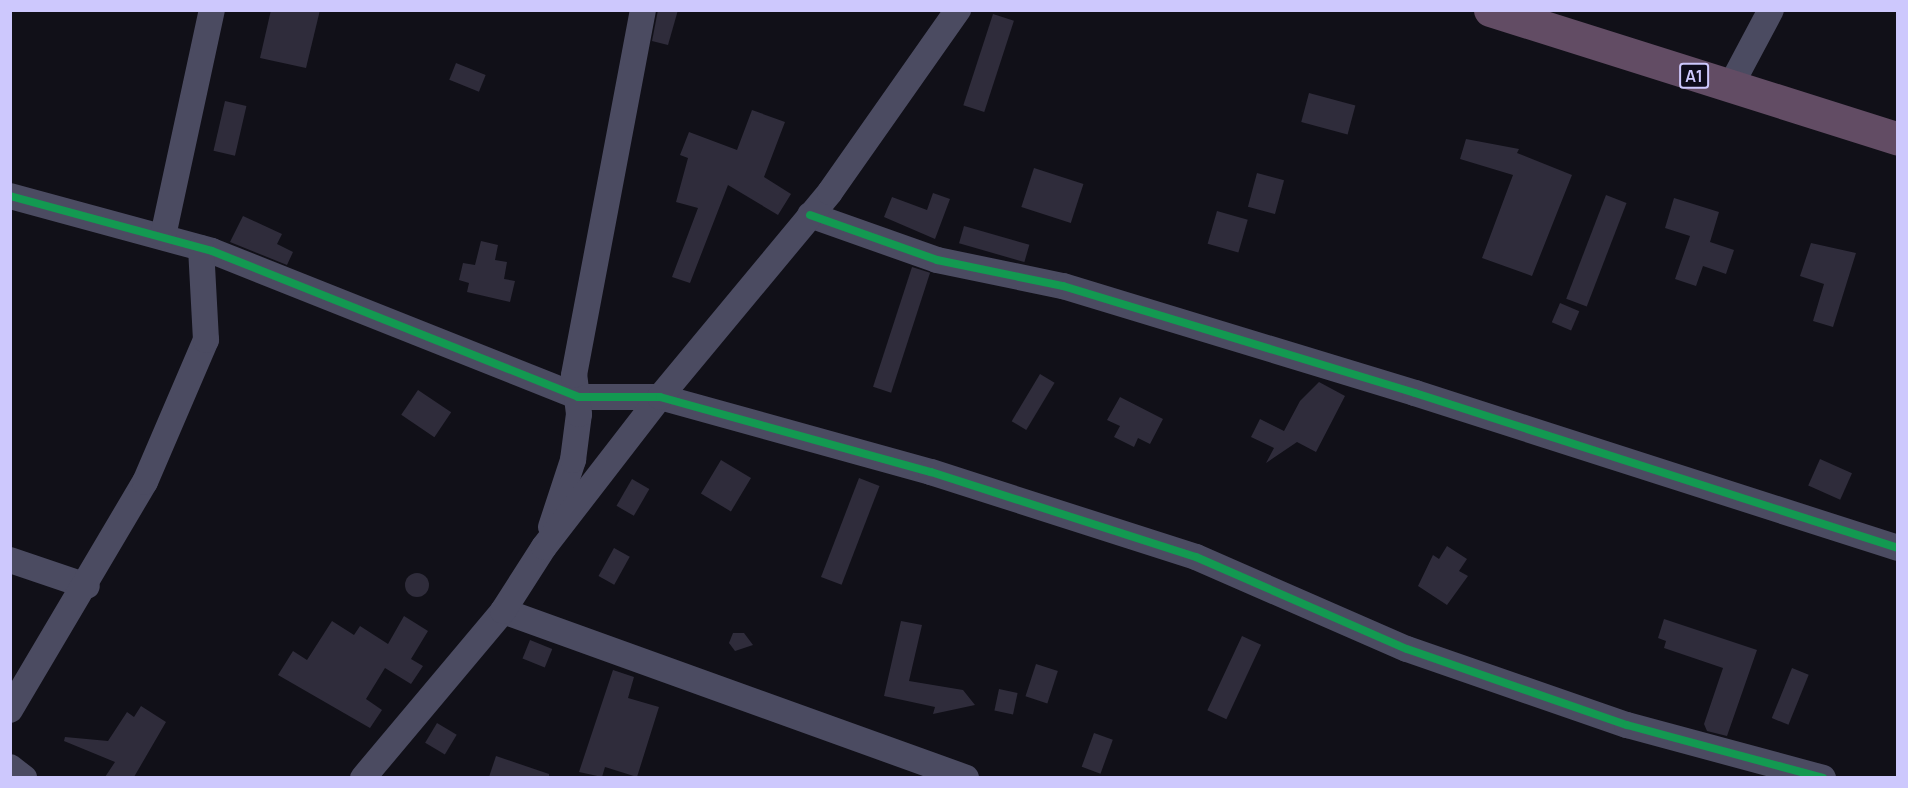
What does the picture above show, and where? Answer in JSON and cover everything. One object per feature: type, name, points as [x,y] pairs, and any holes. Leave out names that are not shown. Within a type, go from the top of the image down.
[{"type":"highway","name":"A1","points":[[1490,10],[1898,140]]},
{"type":"street","points":[[163,236],[212,10]]},
{"type":"street","points":[[544,547],[573,460],[578,397],[574,375],[643,10]]},
{"type":"street","points":[[363,777],[503,611],[544,547],[660,397],[810,215],[892,110],[958,10]]},
{"type":"street","points":[[1730,87],[1771,10]]},
{"type":"street","points":[[10,196],[201,248],[578,397],[660,397],[931,472],[1196,557],[1418,652],[1627,725],[1823,777]]},
{"type":"street","points":[[810,215],[937,260],[1063,286],[1269,348],[1898,548]]},
{"type":"street","points":[[10,710],[87,586],[145,482],[206,340],[201,248]]},
{"type":"street","points":[[10,560],[87,586]]},
{"type":"street","points":[[503,611],[966,777]]},
{"type":"street","points":[[10,767],[24,777]]},
{"type":"building","points":[[271,10],[320,10],[306,68],[260,58]]},
{"type":"building","points":[[658,10],[678,10],[668,45],[652,41]]},
{"type":"building","points":[[993,14],[1014,21],[984,112],[963,105]]},
{"type":"building","points":[[456,63],[486,75],[479,92],[449,80]]},
{"type":"building","points":[[1309,93],[1355,105],[1348,134],[1301,122]]},
{"type":"building","points":[[225,101],[246,106],[235,156],[214,151]]},
{"type":"building","points":[[752,110],[785,122],[764,177],[791,194],[778,215],[728,185],[690,283],[672,277],[698,208],[676,202],[688,158],[680,155],[689,132],[737,150]]},
{"type":"building","points":[[1466,139],[1519,149],[1517,153],[1572,175],[1532,276],[1482,258],[1513,175],[1460,159]]},
{"type":"building","points":[[1034,168],[1083,184],[1071,223],[1021,207]]},
{"type":"building","points":[[1257,173],[1284,180],[1275,214],[1248,207]]},
{"type":"building","points":[[933,193],[950,199],[935,239],[884,217],[892,197],[927,210]]},
{"type":"building","points":[[1606,195],[1627,203],[1587,307],[1566,299]]},
{"type":"building","points":[[1674,198],[1719,212],[1710,242],[1734,250],[1726,274],[1703,266],[1696,286],[1675,279],[1690,236],[1665,228]]},
{"type":"building","points":[[1217,211],[1248,220],[1238,253],[1208,244]]},
{"type":"building","points":[[243,216],[282,234],[277,244],[293,252],[287,265],[230,242]]},
{"type":"building","points":[[964,226],[1029,245],[1024,262],[959,243]]},
{"type":"building","points":[[481,241],[498,245],[495,260],[507,262],[504,279],[515,281],[510,302],[467,292],[469,283],[459,280],[463,263],[475,265]]},
{"type":"building","points":[[1811,243],[1856,253],[1833,327],[1813,321],[1824,284],[1800,276]]},
{"type":"building","points":[[912,267],[930,273],[891,393],[873,387]]},
{"type":"building","points":[[1560,303],[1579,311],[1571,331],[1552,322]]},
{"type":"building","points":[[1040,374],[1055,383],[1026,430],[1012,421]]},
{"type":"building","points":[[1319,382],[1345,396],[1316,452],[1297,442],[1266,463],[1274,448],[1251,437],[1260,419],[1284,431],[1300,401]]},
{"type":"building","points":[[418,390],[451,412],[434,437],[401,415]]},
{"type":"building","points":[[1120,397],[1163,419],[1150,444],[1138,438],[1134,447],[1114,437],[1120,426],[1107,420]]},
{"type":"building","points":[[1820,459],[1852,473],[1840,500],[1808,485]]},
{"type":"building","points":[[721,460],[751,478],[731,511],[701,493]]},
{"type":"building","points":[[859,478],[880,486],[842,585],[821,577]]},
{"type":"building","points":[[632,479],[649,489],[634,516],[616,506]]},
{"type":"building","points":[[1447,546],[1467,559],[1459,571],[1468,576],[1447,605],[1418,586],[1433,555],[1439,559]]},
{"type":"building","points":[[614,548],[630,557],[614,585],[598,576]]},
{"type":"building","points":[[417,573],[426,576],[429,585],[426,594],[417,597],[408,594],[405,585],[408,576]]},
{"type":"building","points":[[404,616],[428,631],[411,659],[423,666],[411,684],[385,668],[366,699],[382,710],[370,728],[278,675],[293,651],[307,660],[332,621],[354,635],[360,626],[388,644]]},
{"type":"building","points":[[1664,619],[1757,650],[1727,736],[1707,731],[1704,724],[1723,668],[1664,648],[1666,641],[1658,638]]},
{"type":"building","points":[[901,621],[922,625],[909,681],[963,690],[975,705],[933,714],[935,707],[884,696]]},
{"type":"building","points":[[733,633],[744,633],[753,645],[735,651],[729,643]]},
{"type":"building","points":[[1242,636],[1261,645],[1226,719],[1207,710]]},
{"type":"building","points":[[530,640],[552,649],[545,668],[523,659]]},
{"type":"building","points":[[1036,664],[1058,671],[1047,703],[1025,696]]},
{"type":"building","points":[[1792,668],[1809,675],[1788,725],[1772,718]]},
{"type":"building","points":[[613,670],[634,677],[628,698],[659,707],[637,777],[605,767],[602,777],[579,772]]},
{"type":"building","points":[[999,689],[1018,693],[1013,714],[994,711]]},
{"type":"building","points":[[141,706],[166,722],[134,777],[105,777],[115,762],[64,741],[65,737],[108,741],[127,712],[134,717]]},
{"type":"building","points":[[437,723],[457,735],[445,755],[425,743]]},
{"type":"building","points":[[1094,733],[1113,740],[1100,774],[1082,767]]},
{"type":"building","points":[[496,756],[549,774],[549,777],[489,777]]},
{"type":"cycle path","points":[[10,196],[212,251],[578,397],[660,397],[931,472],[1196,557],[1407,649],[1627,725],[1823,778]]},
{"type":"cycle path","points":[[810,215],[937,260],[1063,286],[1415,393],[1898,548]]}]
